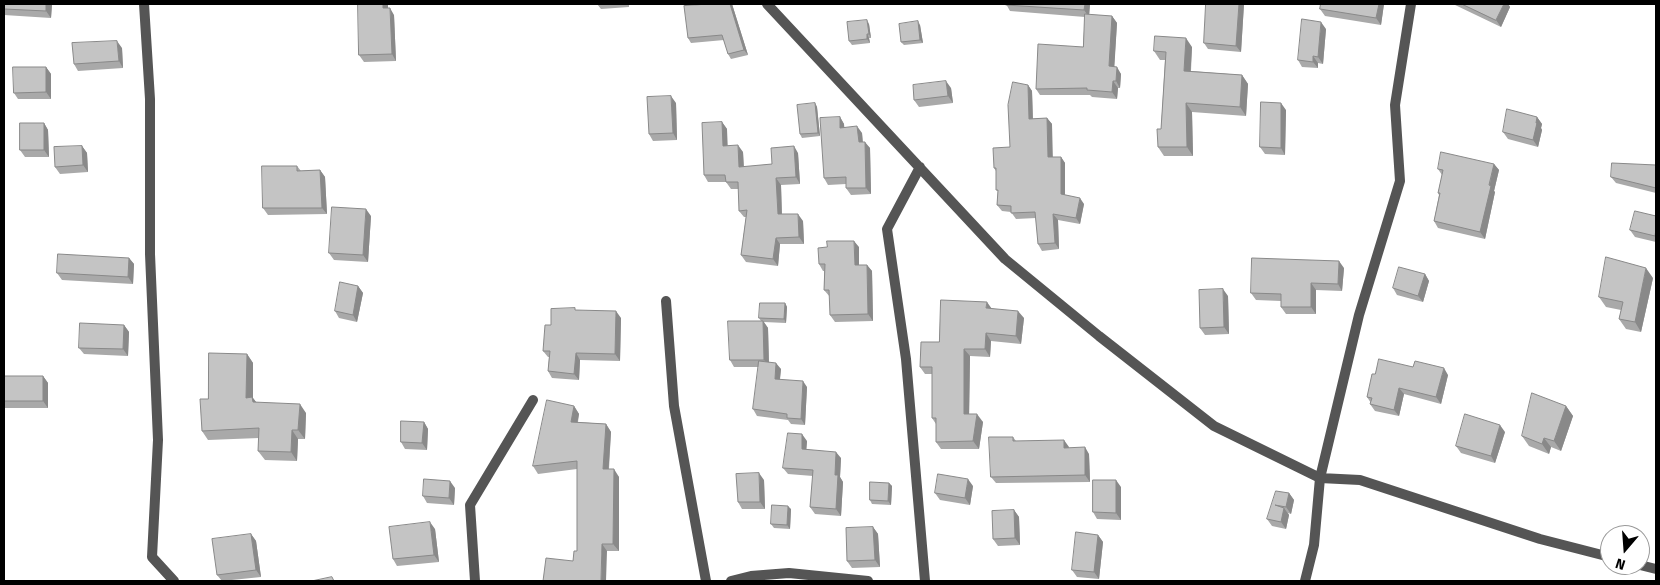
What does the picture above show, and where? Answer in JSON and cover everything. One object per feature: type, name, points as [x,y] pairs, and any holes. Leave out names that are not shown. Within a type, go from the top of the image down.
[{"type":"street","points":[[144,4],[150,99],[150,254],[158,440],[152,556],[174,581]]},
{"type":"street","points":[[767,4],[1005,259],[1214,426],[1320,478],[1360,480],[1540,539],[1600,554]]},
{"type":"street","points":[[1305,581],[1314,545],[1320,478],[1360,315],[1400,181],[1395,105],[1411,4]]},
{"type":"street","points":[[920,167],[887,229],[906,359],[925,581]]},
{"type":"street","points":[[666,301],[674,406],[706,581]]},
{"type":"street","points":[[475,581],[470,505],[534,400]]},
{"type":"street","points":[[731,581],[751,576],[789,573],[868,581]]},
{"type":"building","points":[[4,4],[46,4],[46,11],[4,9]]},
{"type":"building","points":[[358,4],[383,4],[383,8],[390,8],[392,54],[359,55]]},
{"type":"building","points":[[730,4],[744,50],[728,54],[722,35],[688,38],[684,6]]},
{"type":"building","points":[[1006,4],[1085,4],[1084,10]]},
{"type":"building","points":[[1206,4],[1239,4],[1236,46],[1204,43]]},
{"type":"building","points":[[1321,4],[1379,4],[1376,18],[1320,9]]},
{"type":"building","points":[[1462,4],[1504,4],[1496,20]]},
{"type":"building","points":[[1085,14],[1112,16],[1109,66],[1117,67],[1116,81],[1113,81],[1112,92],[1087,90],[1087,88],[1036,89],[1038,44],[1083,47]]},
{"type":"building","points":[[1302,19],[1321,22],[1318,57],[1313,56],[1313,62],[1298,60]]},
{"type":"building","points":[[867,20],[869,34],[867,34],[867,39],[849,41],[847,22]]},
{"type":"building","points":[[918,21],[920,40],[901,42],[899,24]]},
{"type":"building","points":[[1155,36],[1186,38],[1184,71],[1242,75],[1240,107],[1186,103],[1187,147],[1158,147],[1157,129],[1161,129],[1166,52],[1154,51]]},
{"type":"building","points":[[117,41],[119,61],[74,64],[72,43]]},
{"type":"building","points":[[13,67],[46,67],[46,92],[14,93]]},
{"type":"building","points":[[946,81],[948,96],[914,100],[913,85]]},
{"type":"building","points":[[1013,82],[1028,85],[1029,119],[1047,118],[1048,157],[1061,157],[1061,194],[1080,198],[1076,218],[1053,214],[1055,243],[1038,244],[1035,212],[1011,213],[1011,206],[997,205],[998,190],[996,190],[996,168],[994,168],[993,148],[1010,147],[1008,105]]},
{"type":"building","points":[[671,96],[673,133],[649,134],[647,97]]},
{"type":"building","points":[[1261,102],[1281,103],[1281,148],[1260,147]]},
{"type":"building","points":[[815,103],[818,133],[800,134],[797,105]]},
{"type":"building","points":[[1507,109],[1537,117],[1533,140],[1503,132]]},
{"type":"building","points":[[840,117],[840,128],[857,126],[859,142],[865,142],[866,188],[846,188],[846,177],[824,178],[820,118]]},
{"type":"building","points":[[722,122],[723,146],[738,145],[739,167],[772,164],[771,148],[794,146],[796,177],[776,178],[778,214],[798,214],[799,237],[776,238],[773,259],[741,255],[747,210],[739,211],[738,182],[726,182],[725,175],[704,175],[702,123]]},
{"type":"building","points":[[20,123],[44,123],[44,150],[20,150]]},
{"type":"building","points":[[82,146],[83,165],[55,167],[54,147]]},
{"type":"building","points":[[1441,152],[1494,164],[1480,232],[1434,221],[1443,170],[1438,169]]},
{"type":"building","points":[[1612,163],[1656,165],[1656,188],[1611,177]]},
{"type":"building","points":[[262,166],[297,166],[297,171],[320,170],[322,208],[263,208]]},
{"type":"building","points":[[332,207],[366,209],[363,255],[329,253]]},
{"type":"building","points":[[1635,211],[1656,216],[1655,236],[1630,230]]},
{"type":"building","points":[[827,241],[854,241],[855,265],[867,265],[868,314],[830,315],[829,290],[824,290],[825,264],[819,264],[818,248],[827,247]]},
{"type":"building","points":[[58,254],[129,258],[128,277],[57,273]]},
{"type":"building","points":[[1606,257],[1646,268],[1635,322],[1619,319],[1623,302],[1599,297]]},
{"type":"building","points":[[1252,258],[1339,261],[1338,284],[1311,283],[1311,307],[1281,307],[1281,294],[1251,293]]},
{"type":"building","points":[[1399,267],[1425,274],[1418,296],[1393,288]]},
{"type":"building","points":[[340,282],[358,286],[353,315],[335,311]]},
{"type":"building","points":[[1223,289],[1224,327],[1200,328],[1199,290]]},
{"type":"building","points":[[941,300],[987,302],[986,308],[1018,311],[1016,336],[986,333],[985,349],[964,349],[964,414],[977,414],[973,441],[936,442],[936,418],[932,418],[932,367],[920,367],[921,342],[939,342]]},
{"type":"building","points":[[760,303],[785,303],[784,319],[759,318]]},
{"type":"building","points":[[575,308],[575,310],[616,311],[615,354],[576,353],[574,374],[548,371],[550,351],[543,351],[545,325],[551,325],[551,309]]},
{"type":"building","points":[[728,321],[763,321],[764,360],[730,360]]},
{"type":"building","points":[[80,323],[124,325],[123,349],[79,348]]},
{"type":"building","points":[[209,353],[247,354],[246,398],[252,397],[253,402],[300,404],[298,430],[292,430],[291,452],[258,451],[259,428],[202,431],[200,399],[208,399]]},
{"type":"building","points":[[1379,359],[1413,367],[1415,361],[1444,368],[1436,397],[1399,388],[1394,410],[1370,404],[1372,398],[1367,397],[1372,374],[1375,374]]},
{"type":"building","points":[[759,361],[776,363],[775,379],[803,381],[801,419],[787,418],[787,414],[753,409]]},
{"type":"building","points":[[4,376],[43,376],[43,401],[4,401]]},
{"type":"building","points":[[1532,393],[1566,406],[1554,441],[1544,438],[1542,444],[1522,436]]},
{"type":"building","points":[[547,400],[574,406],[571,422],[606,424],[603,469],[614,469],[613,544],[602,544],[601,581],[543,581],[546,558],[573,561],[574,551],[577,551],[577,461],[533,466]]},
{"type":"building","points":[[1465,414],[1500,425],[1491,456],[1456,446]]},
{"type":"building","points":[[401,421],[424,422],[422,443],[401,442]]},
{"type":"building","points":[[788,433],[802,434],[802,449],[836,452],[835,475],[838,475],[836,509],[810,507],[813,470],[783,468]]},
{"type":"building","points":[[989,437],[1013,437],[1013,441],[1064,440],[1064,448],[1085,447],[1085,475],[991,477]]},
{"type":"building","points":[[759,473],[760,502],[738,502],[736,474]]},
{"type":"building","points":[[938,474],[968,479],[965,498],[935,493]]},
{"type":"building","points":[[424,479],[450,481],[449,498],[423,496]]},
{"type":"building","points":[[1093,480],[1116,480],[1116,513],[1093,512]]},
{"type":"building","points":[[870,482],[889,483],[888,501],[870,500]]},
{"type":"building","points":[[1276,491],[1289,493],[1286,507],[1275,505],[1284,508],[1281,522],[1267,519]]},
{"type":"building","points":[[772,505],[788,506],[787,525],[771,524]]},
{"type":"building","points":[[1014,510],[1015,538],[993,539],[992,511]]},
{"type":"building","points":[[430,522],[434,555],[393,559],[389,527]]},
{"type":"building","points":[[873,527],[875,560],[847,561],[846,528]]},
{"type":"building","points":[[1076,532],[1098,535],[1094,572],[1072,570]]},
{"type":"building","points":[[251,534],[256,570],[217,575],[212,539]]},
{"type":"building","points":[[332,577],[334,581],[312,581]]}]
